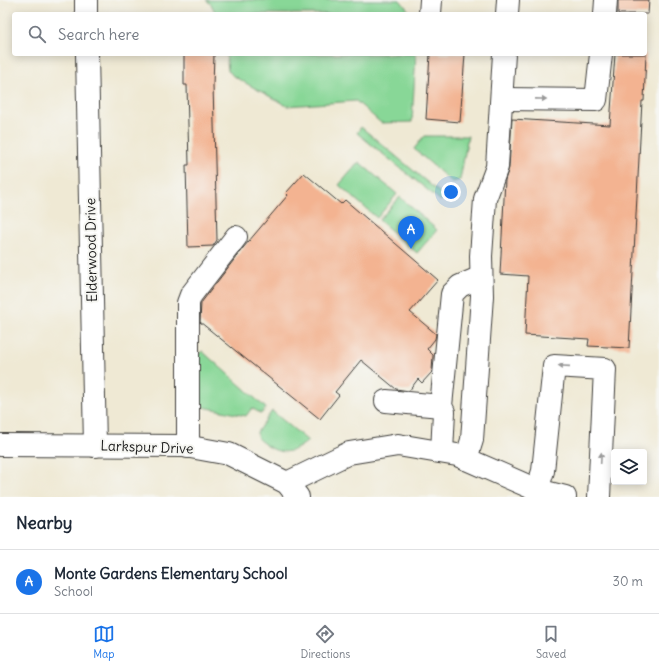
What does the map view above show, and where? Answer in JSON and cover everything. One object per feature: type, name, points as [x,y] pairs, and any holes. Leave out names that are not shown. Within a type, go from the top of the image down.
[{"type":"street","points":[[86,0],[86,12]]},
{"type":"street","points":[[430,12],[431,0]]},
{"type":"street","points":[[507,12],[508,0]]},
{"type":"street","points":[[605,12],[606,0]]},
{"type":"street","name":"Elderwood Drive","points":[[87,56],[95,446]]},
{"type":"street","points":[[466,459],[472,440],[482,296],[481,277],[485,199],[497,167],[504,56]]},
{"type":"street","points":[[502,99],[596,100],[601,56]]},
{"type":"street","points":[[188,447],[188,303],[191,295],[236,237]]},
{"type":"street","points":[[442,452],[444,412],[441,406],[452,294],[460,286],[481,277]]},
{"type":"street","points":[[537,490],[543,472],[554,366],[605,369],[599,497]]},
{"type":"street","points":[[386,401],[441,406]]},
{"type":"street","points":[[292,490],[349,453],[398,444],[442,452],[466,459],[537,490],[565,497]]},
{"type":"street","name":"Larkspur Drive","points":[[0,445],[188,447],[229,454],[292,490]]},
{"type":"green space","points":[[206,0],[400,0],[409,12],[215,12],[211,4]]},
{"type":"green space","points":[[226,56],[416,56],[412,122],[381,123],[356,101],[287,106],[233,76],[228,70]]},
{"type":"green space","points":[[361,127],[445,197],[441,201],[357,133]]},
{"type":"green space","points":[[424,136],[468,136],[460,180],[452,182],[414,149]]},
{"type":"green space","points":[[359,162],[397,194],[377,218],[339,185]]},
{"type":"green space","points":[[400,197],[437,230],[417,253],[379,220]]},
{"type":"green space","points":[[202,351],[266,408],[261,414],[252,408],[246,416],[194,405],[193,359]]},
{"type":"green space","points":[[272,411],[308,441],[295,450],[283,452],[271,448],[258,439],[257,432]]},
{"type":"building","points":[[618,0],[649,0],[648,14],[647,12],[618,12]]},
{"type":"building","points":[[184,56],[214,56],[213,85],[217,240],[213,246],[188,247],[186,165],[189,165],[187,85],[184,85]]},
{"type":"building","points":[[430,56],[465,56],[460,122],[426,119]]},
{"type":"building","points":[[615,56],[646,56],[644,101],[642,101],[629,348],[588,346],[589,339],[525,335],[528,276],[500,274],[505,180],[509,168],[512,119],[610,125]]},
{"type":"building","points":[[304,173],[341,204],[345,200],[438,280],[410,312],[436,334],[435,339],[427,349],[433,355],[432,372],[422,383],[418,379],[409,391],[396,389],[361,360],[335,392],[339,395],[320,419],[200,322],[201,303],[243,248],[288,195],[286,193]]},
{"type":"place","name":"Monte Gardens Elementary School","points":[[411,249]]}]
